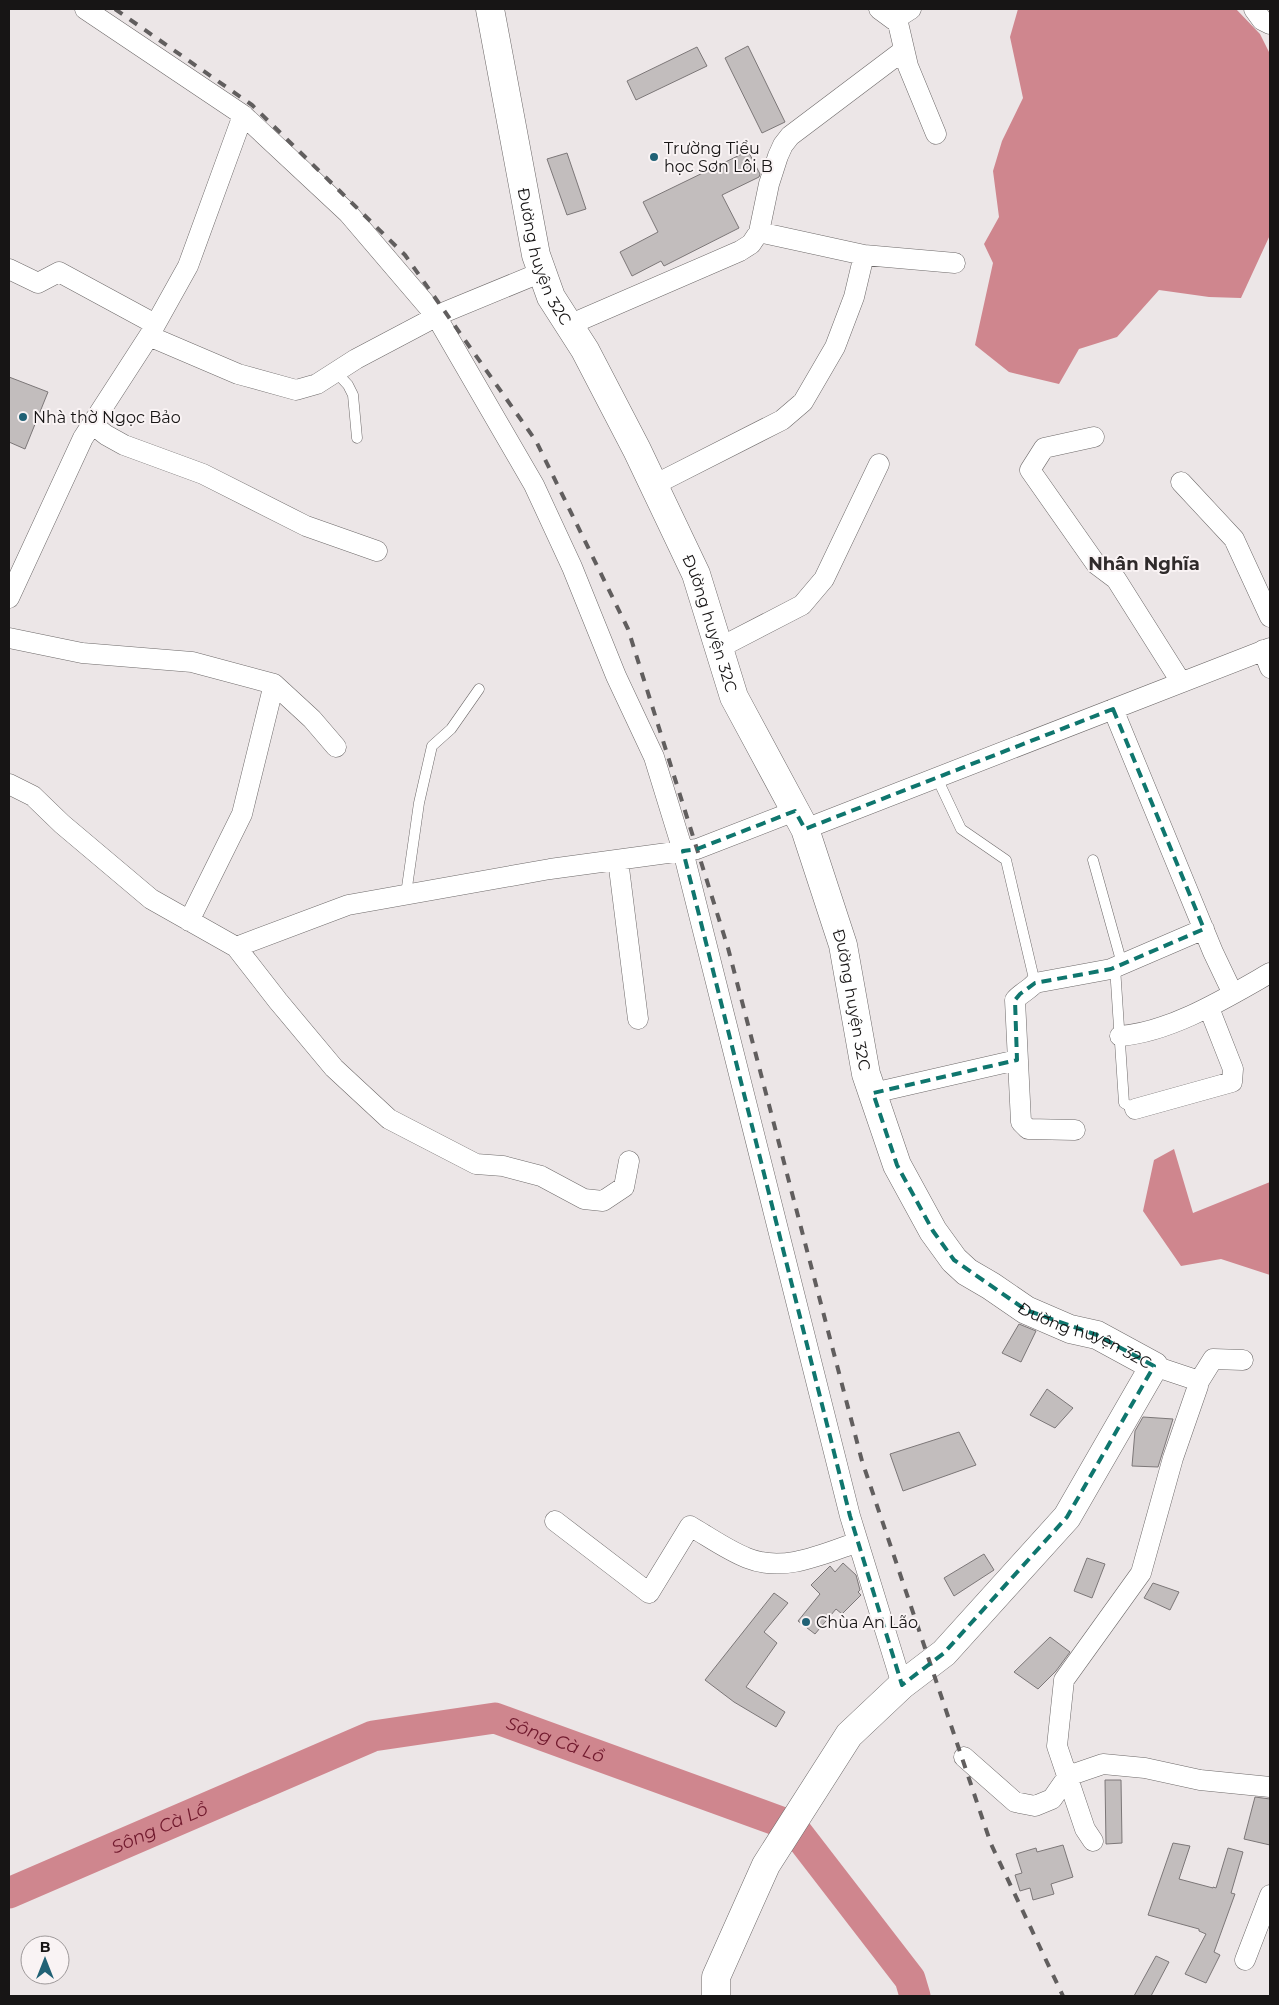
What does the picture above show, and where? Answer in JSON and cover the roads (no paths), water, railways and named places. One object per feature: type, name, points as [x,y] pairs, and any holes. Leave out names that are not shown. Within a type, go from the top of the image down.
[{"type":"street","points":[[84,9],[243,115],[348,213],[436,316],[534,485],[616,676],[654,757],[683,851],[858,1542],[902,1686]]},
{"type":"street","name":"Đường huyện 32C","points":[[490,9],[536,255],[550,296],[585,350],[654,485],[696,574],[734,697],[800,820],[843,945],[866,1074],[897,1165],[933,1231],[954,1260],[967,1272],[1026,1310],[1070,1329],[1096,1335],[1154,1366],[1067,1516],[944,1653],[902,1686],[849,1735],[766,1865],[716,1977],[716,1996]]},
{"type":"street","points":[[886,14],[912,9]]},
{"type":"street","points":[[1254,9],[1262,20],[1270,24]]},
{"type":"street","points":[[886,14],[898,23],[908,66],[936,134]]},
{"type":"street","points":[[569,325],[740,251],[751,244],[759,232],[769,184],[783,145],[790,136],[904,50]]},
{"type":"street","points":[[9,598],[83,438],[152,330],[188,266],[243,115]]},
{"type":"street","points":[[759,232],[864,255],[956,263]]},
{"type":"street","points":[[654,485],[782,420],[803,402],[835,347],[854,297],[864,255]]},
{"type":"street","points":[[9,269],[38,283],[59,272],[152,330],[238,374],[296,390],[317,384],[356,359],[436,316],[542,272]]},
{"type":"street","points":[[92,424],[106,435],[124,445],[203,474],[306,526],[377,551]]},
{"type":"street","points":[[1094,437],[1044,448],[1030,470],[1096,564],[1116,579],[1181,682]]},
{"type":"street","points":[[719,648],[802,605],[824,579],[879,464]]},
{"type":"street","points":[[1180,482],[1234,539],[1270,618]]},
{"type":"street","points":[[9,638],[82,652],[192,662],[274,684],[312,719],[336,747]]},
{"type":"street","points":[[236,947],[348,904],[550,869],[698,849],[937,778],[1181,682],[1268,655]]},
{"type":"street","points":[[189,921],[242,814],[274,684]]},
{"type":"street","points":[[1113,709],[1204,930],[1233,994]]},
{"type":"street","points":[[9,784],[33,796],[62,824],[151,899],[236,947],[278,1002],[334,1068],[390,1119],[476,1164],[503,1166],[541,1176],[584,1199],[603,1201],[624,1187],[629,1160]]},
{"type":"street","points":[[618,860],[638,1018]]},
{"type":"street","points":[[1075,1130],[1028,1129],[1021,1122],[1015,1000],[1020,994],[1032,988],[1035,983],[1119,966],[1204,930]]},
{"type":"street","points":[[1120,1036],[1138,1034],[1209,1008],[1270,973]]},
{"type":"street","points":[[1135,1109],[1232,1082],[1233,1069],[1209,1008]]},
{"type":"street","points":[[872,1093],[1017,1060]]},
{"type":"street","points":[[1093,1840],[1085,1829],[1057,1746],[1064,1680],[1141,1573],[1173,1458],[1198,1383],[1213,1359],[1244,1360]]},
{"type":"street","points":[[1154,1366],[1196,1380],[1198,1383]]},
{"type":"street","points":[[555,1520],[649,1593],[690,1526],[749,1559],[768,1564],[797,1562],[858,1542]]},
{"type":"street","points":[[964,1758],[1016,1802],[1035,1806],[1052,1799],[1068,1776],[1104,1764],[1145,1768],[1200,1780],[1270,1788]]},
{"type":"street","points":[[1244,1960],[1270,1895]]},
{"type":"lane","points":[[336,372],[348,385],[353,395],[357,438]]},
{"type":"lane","points":[[406,894],[419,803],[432,746],[451,729],[478,689]]},
{"type":"lane","points":[[937,778],[961,829],[1006,860],[1035,983]]},
{"type":"lane","points":[[1093,860],[1119,966],[1120,1036],[1124,1103],[1135,1109]]},
{"type":"waterway","name":"Sông Cà Lồ","points":[[9,1893],[373,1736],[495,1718],[792,1826],[910,1979],[915,1996]]},
{"type":"railway","points":[[115,9],[252,105],[405,255],[536,441],[628,629],[728,948],[862,1461],[991,1844],[1063,1996]]},
{"type":"place","name":"Trường Tiểu học Sơn Lôi B","points":[[654,157]]},
{"type":"place","name":"Nhà thờ Ngọc Bảo","points":[[23,417]]},
{"type":"place","name":"Chùa An Lão","points":[[806,1622]]},
{"type":"district","name":"Nhân Nghĩa","points":[[1144,564]]}]
